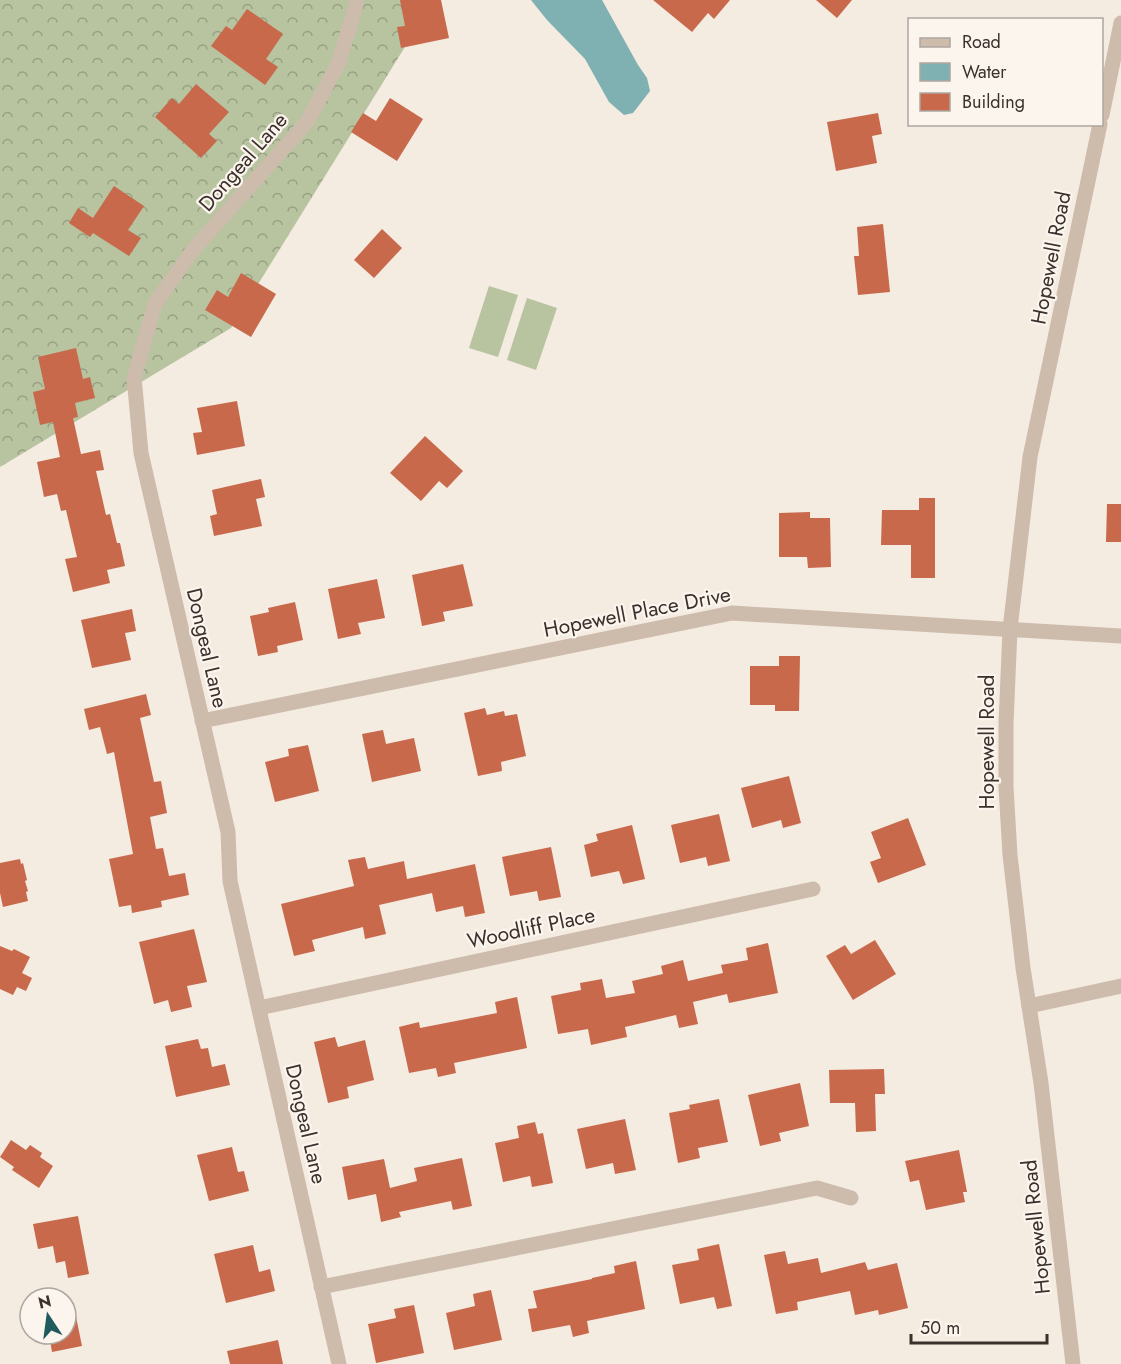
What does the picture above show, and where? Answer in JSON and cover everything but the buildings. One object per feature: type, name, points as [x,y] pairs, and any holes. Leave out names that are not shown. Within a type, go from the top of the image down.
[{"type":"street","name":"Dongeal Lane","points":[[339,1364],[230,881],[228,832],[141,453],[134,377],[155,304],[192,251],[307,122],[339,62],[356,0]]},
{"type":"street","points":[[1103,106],[1121,23]]},
{"type":"street","name":"Hopewell Road","points":[[1073,1364],[1041,1083],[1023,968],[1010,855],[1006,787],[1006,724],[1010,629],[1030,457],[1100,126]]},
{"type":"street","name":"Hopewell Place Drive","points":[[202,721],[732,613],[1121,636]]},
{"type":"street","name":"Woodliff Place","points":[[259,1008],[813,889]]},
{"type":"street","points":[[1029,1006],[1121,986]]},
{"type":"street","points":[[321,1287],[817,1188],[851,1198]]},
{"type":"green space","points":[[0,0],[434,0],[231,328],[0,467]]},
{"type":"green space","points":[[489,286],[518,295],[498,357],[469,348]]},
{"type":"green space","points":[[527,298],[557,308],[536,370],[507,360]]},
{"type":"water","points":[[531,0],[602,0],[647,78],[650,91],[633,113],[624,115],[609,102],[585,59]]}]
